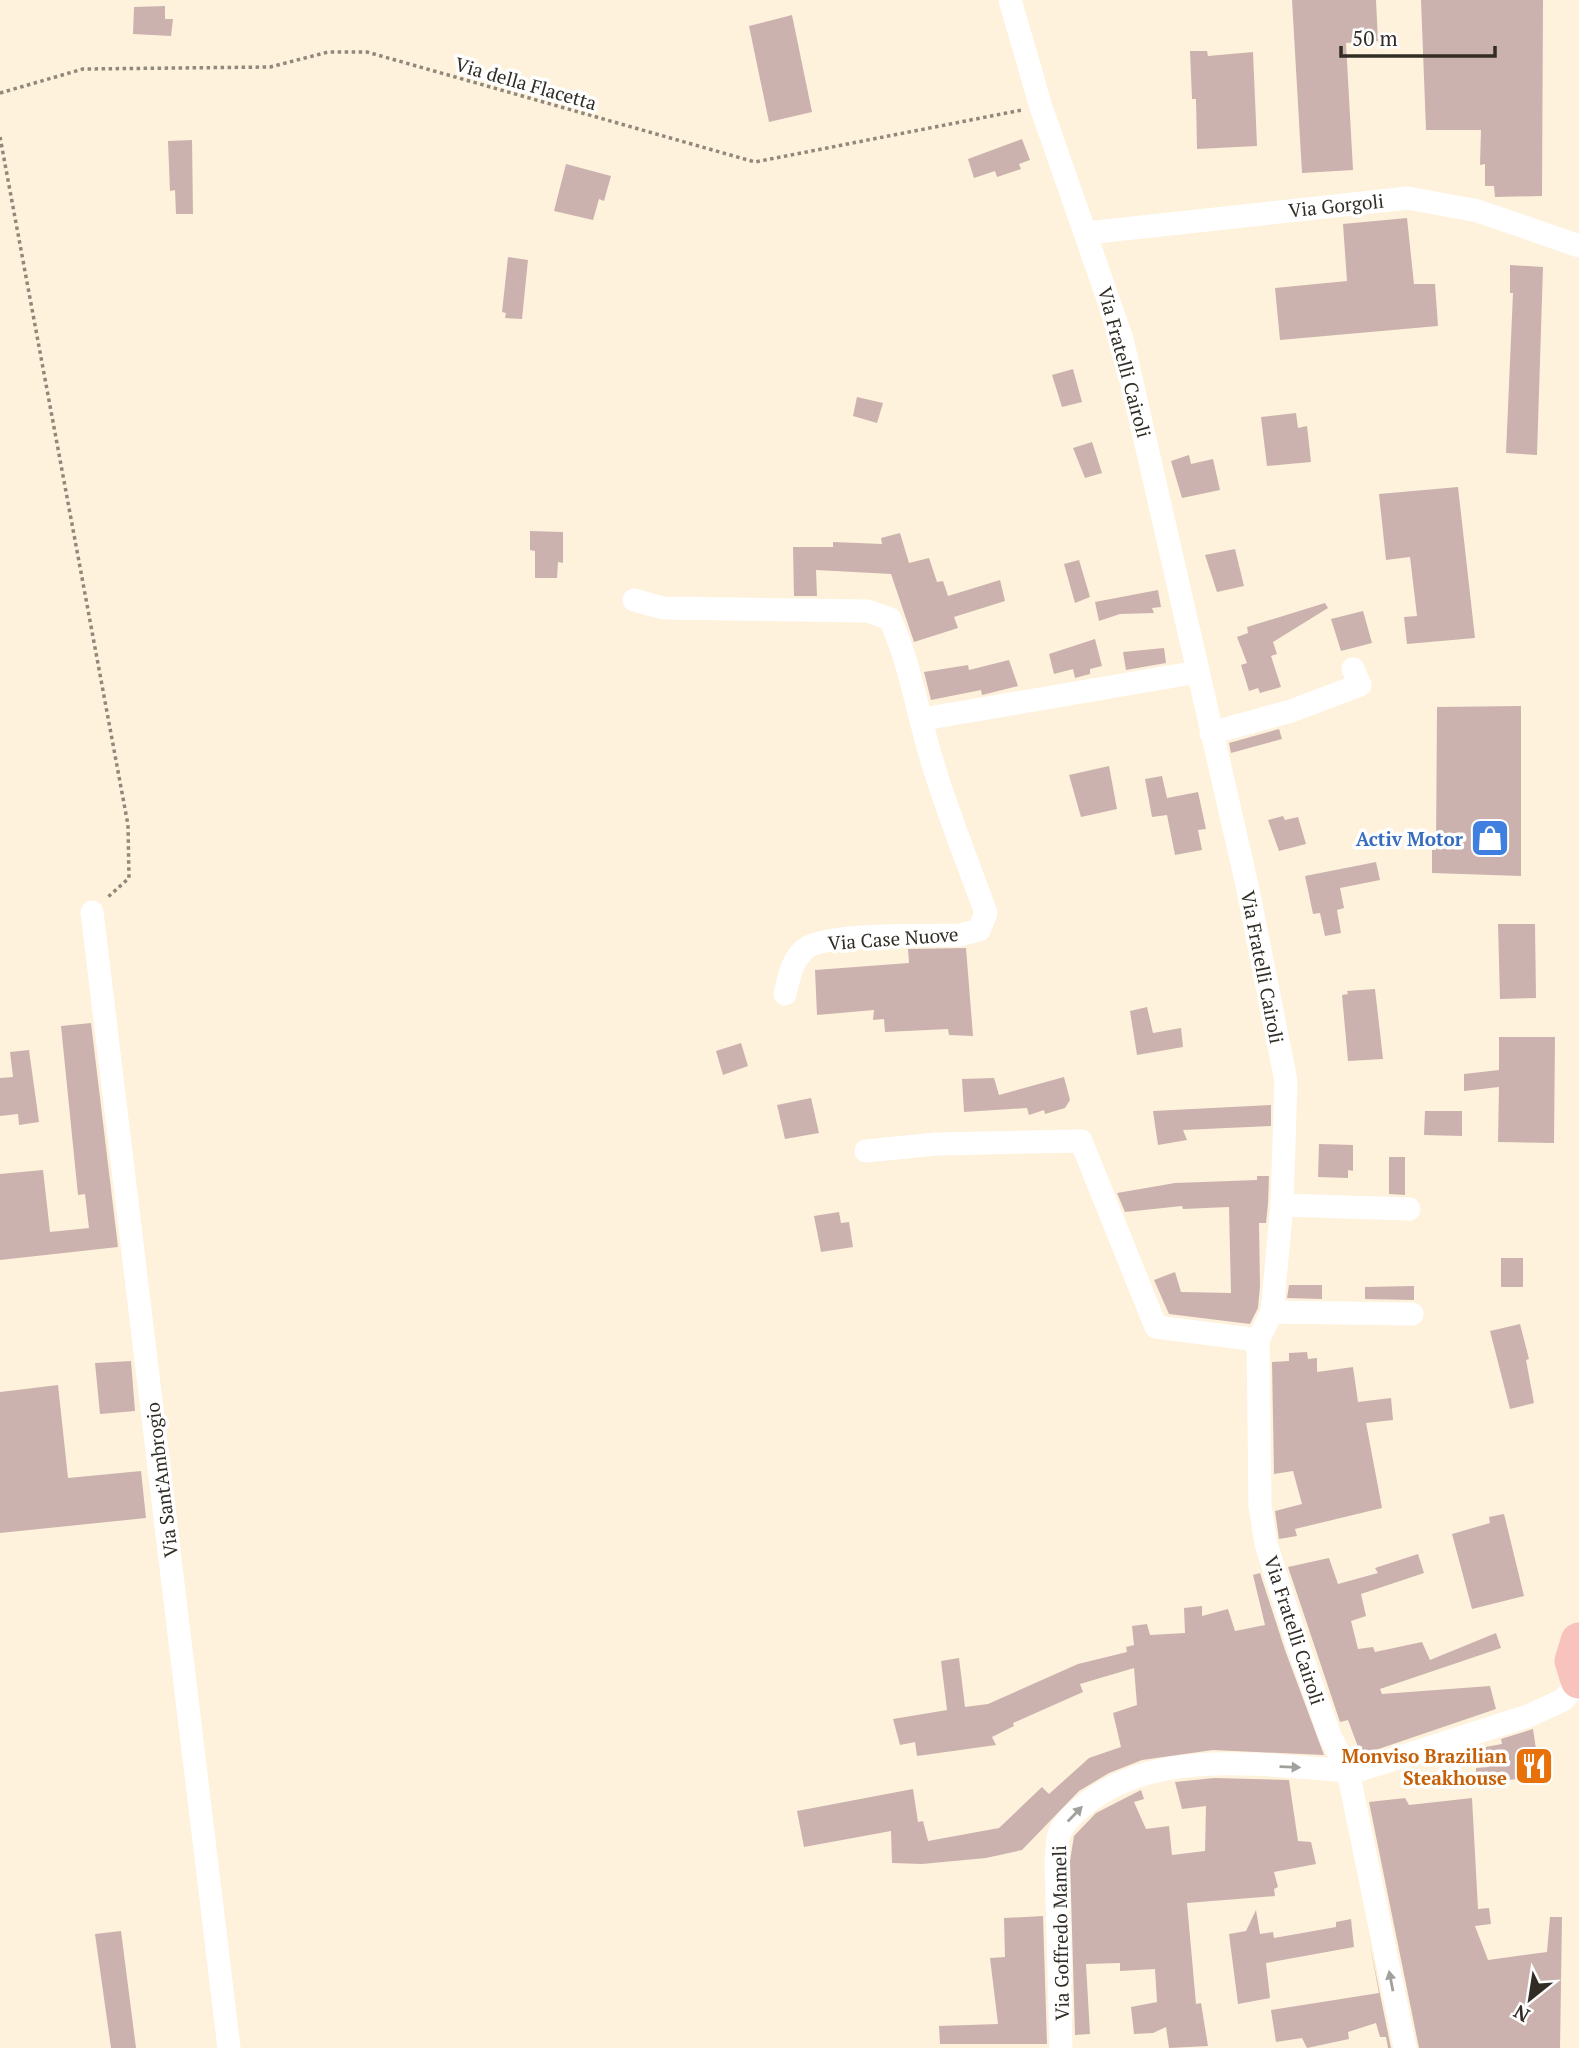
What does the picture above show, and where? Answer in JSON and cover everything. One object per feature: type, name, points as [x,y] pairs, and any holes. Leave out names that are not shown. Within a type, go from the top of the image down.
[{"type":"main road","points":[[1579,1642],[1573,1661],[1579,1681]]},
{"type":"street","name":"Via Fratelli Cairoli","points":[[1010,0],[1041,107],[1122,339],[1247,885],[1286,1081],[1282,1205],[1272,1312],[1258,1340],[1259,1497],[1266,1544],[1330,1737],[1348,1771],[1405,2048]]},
{"type":"street","name":"Via Gorgoli","points":[[1087,233],[1408,198],[1478,211],[1579,246]]},
{"type":"street","name":"Via Case Nuove","points":[[634,600],[663,608],[868,611],[890,619],[923,719],[932,763],[986,913],[979,930],[960,935],[830,939],[805,947],[792,965],[785,994]]},
{"type":"street","points":[[1211,733],[1291,711],[1360,685],[1353,669]]},
{"type":"street","points":[[923,719],[1198,672]]},
{"type":"street","name":"Via Sant'Ambrogio","points":[[92,912],[229,2048]]},
{"type":"street","points":[[866,1151],[936,1144],[1081,1142],[1156,1327],[1258,1340]]},
{"type":"street","points":[[1282,1205],[1409,1209]]},
{"type":"street","points":[[1272,1312],[1412,1314]]},
{"type":"street","name":"Via Goffredo Mameli","points":[[1061,2048],[1056,1860],[1059,1835],[1072,1814],[1103,1790],[1141,1775],[1208,1765],[1348,1771],[1528,1716],[1563,1700],[1579,1681]]},
{"type":"path","name":"Via della Flacetta","points":[[0,93],[83,69],[270,67],[327,52],[368,52],[755,162],[1041,107]]},
{"type":"path","points":[[0,137],[128,825],[129,878],[92,912]]},
{"type":"building","points":[[1292,0],[1376,0],[1378,41],[1346,43],[1353,170],[1302,173]]},
{"type":"building","points":[[1421,0],[1543,0],[1542,196],[1495,197],[1494,186],[1485,186],[1485,164],[1480,165],[1481,130],[1426,130]]},
{"type":"building","points":[[165,6],[165,19],[173,19],[171,36],[133,34],[134,7]]},
{"type":"building","points":[[792,15],[812,112],[769,122],[749,26]]},
{"type":"building","points":[[1190,51],[1207,51],[1208,56],[1253,52],[1257,146],[1197,149],[1196,99],[1192,99]]},
{"type":"building","points":[[1022,139],[1030,160],[1019,164],[1021,169],[997,177],[995,171],[974,178],[968,159]]},
{"type":"building","points":[[192,140],[193,214],[176,214],[175,190],[170,191],[168,141]]},
{"type":"building","points":[[566,164],[611,176],[604,201],[599,199],[593,220],[554,211]]},
{"type":"building","points":[[1407,218],[1414,284],[1435,284],[1438,326],[1280,340],[1275,288],[1347,281],[1343,224]]},
{"type":"building","points":[[508,257],[528,260],[522,319],[505,318],[506,313],[502,312]]},
{"type":"building","points":[[1510,265],[1543,267],[1537,455],[1506,453],[1513,293],[1510,293]]},
{"type":"building","points":[[1073,369],[1082,402],[1062,407],[1052,375]]},
{"type":"building","points":[[857,397],[883,403],[877,423],[853,416]]},
{"type":"building","points":[[1296,413],[1298,428],[1307,426],[1311,462],[1267,466],[1261,417]]},
{"type":"building","points":[[1092,442],[1102,473],[1085,478],[1073,448]]},
{"type":"building","points":[[1189,455],[1191,464],[1213,459],[1220,490],[1182,498],[1171,461]]},
{"type":"building","points":[[1458,487],[1475,638],[1407,644],[1404,617],[1417,616],[1410,557],[1386,560],[1379,494]]},
{"type":"building","points":[[530,531],[563,532],[563,563],[558,562],[557,578],[535,578],[535,551],[530,550]]},
{"type":"building","points":[[900,533],[909,563],[929,558],[937,582],[943,581],[948,596],[1000,580],[1005,601],[954,617],[958,628],[914,642],[891,574],[816,570],[817,596],[794,596],[793,547],[833,547],[833,542],[882,544],[881,538]]},
{"type":"building","points":[[1235,549],[1244,586],[1217,592],[1205,555]]},
{"type":"building","points":[[1079,560],[1090,597],[1075,603],[1064,564]]},
{"type":"building","points":[[1158,590],[1161,607],[1152,608],[1154,613],[1120,614],[1099,621],[1095,602]]},
{"type":"building","points":[[1325,603],[1328,608],[1273,642],[1277,654],[1271,656],[1281,687],[1260,693],[1258,688],[1249,691],[1241,665],[1247,663],[1237,637],[1248,633],[1247,627]]},
{"type":"building","points":[[1363,611],[1372,643],[1341,651],[1331,619]]},
{"type":"building","points":[[1095,639],[1102,666],[1090,669],[1090,674],[1075,678],[1073,669],[1054,674],[1049,654]]},
{"type":"building","points":[[1164,648],[1166,663],[1126,670],[1123,652]]},
{"type":"building","points":[[1009,660],[1018,686],[982,695],[981,690],[931,700],[924,672],[968,665],[969,670]]},
{"type":"building","points":[[1521,706],[1521,876],[1432,873],[1432,850],[1436,850],[1437,707]]},
{"type":"building","points":[[1279,729],[1282,739],[1231,753],[1229,743]]},
{"type":"building","points":[[1109,766],[1117,809],[1081,817],[1069,775]]},
{"type":"building","points":[[1162,776],[1167,798],[1198,792],[1206,829],[1198,830],[1202,850],[1175,855],[1167,815],[1152,817],[1145,779]]},
{"type":"building","points":[[1283,816],[1285,820],[1298,817],[1306,844],[1279,851],[1268,820]]},
{"type":"building","points":[[1376,862],[1380,880],[1340,888],[1344,908],[1337,910],[1341,933],[1325,936],[1320,913],[1313,914],[1305,876]]},
{"type":"building","points":[[1498,924],[1535,924],[1536,998],[1500,999]]},
{"type":"building","points":[[966,948],[973,1036],[949,1035],[948,1029],[885,1032],[884,1019],[873,1020],[874,1010],[817,1015],[815,970],[909,963],[908,949]]},
{"type":"building","points":[[1375,989],[1383,1059],[1348,1061],[1342,995],[1348,994],[1347,991]]},
{"type":"building","points":[[1147,1007],[1153,1033],[1181,1028],[1183,1047],[1137,1055],[1130,1011]]},
{"type":"building","points":[[91,1023],[118,1247],[0,1260],[0,1174],[43,1170],[50,1232],[89,1228],[85,1194],[78,1195],[61,1026]]},
{"type":"building","points":[[1499,1037],[1555,1037],[1554,1143],[1498,1142],[1499,1087],[1464,1091],[1464,1074],[1499,1070]]},
{"type":"building","points":[[741,1043],[748,1066],[723,1075],[716,1051]]},
{"type":"building","points":[[29,1050],[39,1122],[19,1125],[18,1114],[0,1116],[0,1078],[13,1077],[10,1052]]},
{"type":"building","points":[[1064,1077],[1070,1100],[1065,1108],[1029,1115],[1027,1108],[964,1112],[962,1079],[994,1078],[999,1095]]},
{"type":"building","points":[[811,1098],[819,1133],[785,1139],[777,1105]]},
{"type":"building","points":[[1271,1105],[1271,1126],[1183,1130],[1187,1140],[1158,1145],[1153,1111]]},
{"type":"building","points":[[1425,1111],[1462,1111],[1462,1136],[1424,1135]]},
{"type":"building","points":[[1319,1144],[1353,1145],[1353,1171],[1348,1170],[1348,1178],[1318,1177]]},
{"type":"building","points":[[1389,1157],[1405,1157],[1405,1195],[1389,1194]]},
{"type":"building","points":[[1257,1176],[1269,1176],[1268,1204],[1266,1223],[1259,1223],[1260,1286],[1258,1308],[1250,1324],[1169,1314],[1154,1280],[1175,1272],[1181,1292],[1231,1293],[1229,1207],[1183,1209],[1182,1206],[1125,1212],[1117,1193],[1175,1183],[1257,1180]]},
{"type":"building","points":[[839,1212],[841,1223],[849,1222],[853,1247],[821,1252],[814,1216]]},
{"type":"building","points":[[1501,1258],[1523,1258],[1523,1287],[1501,1287]]},
{"type":"building","points":[[1289,1285],[1322,1285],[1322,1299],[1287,1298]]},
{"type":"building","points":[[1414,1286],[1414,1300],[1365,1299],[1365,1287]]},
{"type":"building","points":[[1520,1324],[1529,1359],[1526,1360],[1534,1403],[1510,1409],[1490,1331]]},
{"type":"building","points":[[1307,1352],[1308,1359],[1317,1358],[1317,1372],[1353,1367],[1358,1402],[1391,1398],[1393,1420],[1366,1423],[1382,1508],[1295,1529],[1297,1536],[1279,1539],[1275,1511],[1302,1504],[1293,1471],[1274,1474],[1272,1362],[1289,1361],[1289,1353]]},
{"type":"building","points":[[131,1361],[135,1411],[100,1414],[95,1363]]},
{"type":"building","points":[[58,1385],[68,1478],[141,1471],[146,1518],[0,1533],[0,1392]]},
{"type":"building","points":[[1504,1514],[1524,1596],[1472,1609],[1452,1534],[1490,1523],[1489,1517]]},
{"type":"building","points":[[1418,1554],[1424,1573],[1361,1594],[1366,1616],[1351,1621],[1358,1649],[1373,1647],[1375,1652],[1422,1642],[1430,1660],[1496,1633],[1501,1648],[1380,1689],[1382,1694],[1490,1686],[1496,1709],[1361,1755],[1348,1720],[1340,1722],[1288,1567],[1329,1558],[1338,1584],[1378,1573],[1375,1568]]},
{"type":"building","points":[[1260,1573],[1324,1755],[1213,1750],[1142,1760],[1109,1773],[1079,1791],[1022,1850],[986,1858],[922,1864],[892,1863],[891,1831],[804,1847],[797,1811],[913,1789],[918,1822],[923,1821],[928,1841],[999,1828],[1042,1787],[1049,1794],[1089,1758],[1121,1747],[1113,1713],[1137,1705],[1134,1668],[1080,1684],[1083,1692],[1013,1723],[1014,1726],[992,1737],[996,1745],[917,1756],[915,1742],[900,1745],[893,1719],[947,1710],[941,1661],[959,1658],[965,1707],[988,1704],[1078,1664],[1127,1652],[1126,1647],[1134,1645],[1132,1626],[1147,1624],[1150,1635],[1185,1633],[1184,1608],[1202,1606],[1202,1616],[1228,1609],[1235,1631],[1265,1625],[1253,1575]]},
{"type":"building","points":[[1533,1729],[1540,1776],[1477,1784],[1476,1768],[1489,1767],[1485,1747],[1502,1744],[1501,1739]]},
{"type":"building","points":[[1214,1778],[1289,1780],[1298,1841],[1311,1842],[1316,1864],[1274,1872],[1278,1887],[1274,1889],[1275,1896],[1187,1903],[1196,2004],[1201,2003],[1208,2046],[1169,2048],[1166,2027],[1153,2033],[1134,2034],[1131,2007],[1157,2002],[1155,1969],[1120,1971],[1120,1963],[1086,1964],[1090,2034],[1075,2035],[1070,1861],[1074,1836],[1096,1813],[1141,1790],[1144,1799],[1134,1802],[1146,1829],[1169,1826],[1172,1855],[1205,1851],[1206,1806],[1182,1809],[1175,1782]]},
{"type":"building","points":[[1405,1798],[1409,1805],[1472,1798],[1478,1909],[1489,1908],[1491,1924],[1475,1926],[1488,1960],[1547,1952],[1550,1917],[1562,1917],[1560,2048],[1419,2048],[1369,1802]]},
{"type":"building","points":[[1256,1910],[1260,1934],[1273,1932],[1274,1938],[1336,1927],[1336,1922],[1351,1919],[1354,1947],[1266,1963],[1270,1998],[1238,2004],[1229,1934],[1246,1931]]},
{"type":"building","points":[[1043,1916],[1047,2044],[940,2044],[939,2026],[998,2024],[990,1958],[1005,1957],[1004,1918]]},
{"type":"building","points":[[121,1931],[136,2048],[111,2048],[95,1934]]},
{"type":"building","points":[[1370,1945],[1391,2048],[1388,2048],[1386,2037],[1380,2037],[1376,2023],[1348,2032],[1349,2039],[1307,2048],[1302,2038],[1276,2042],[1271,2010],[1379,1993]]},
{"type":"place","name":"Activ Motor","points":[[1490,838]]},
{"type":"place","name":"Monviso Brazilian Steakhouse","points":[[1534,1766]]}]
